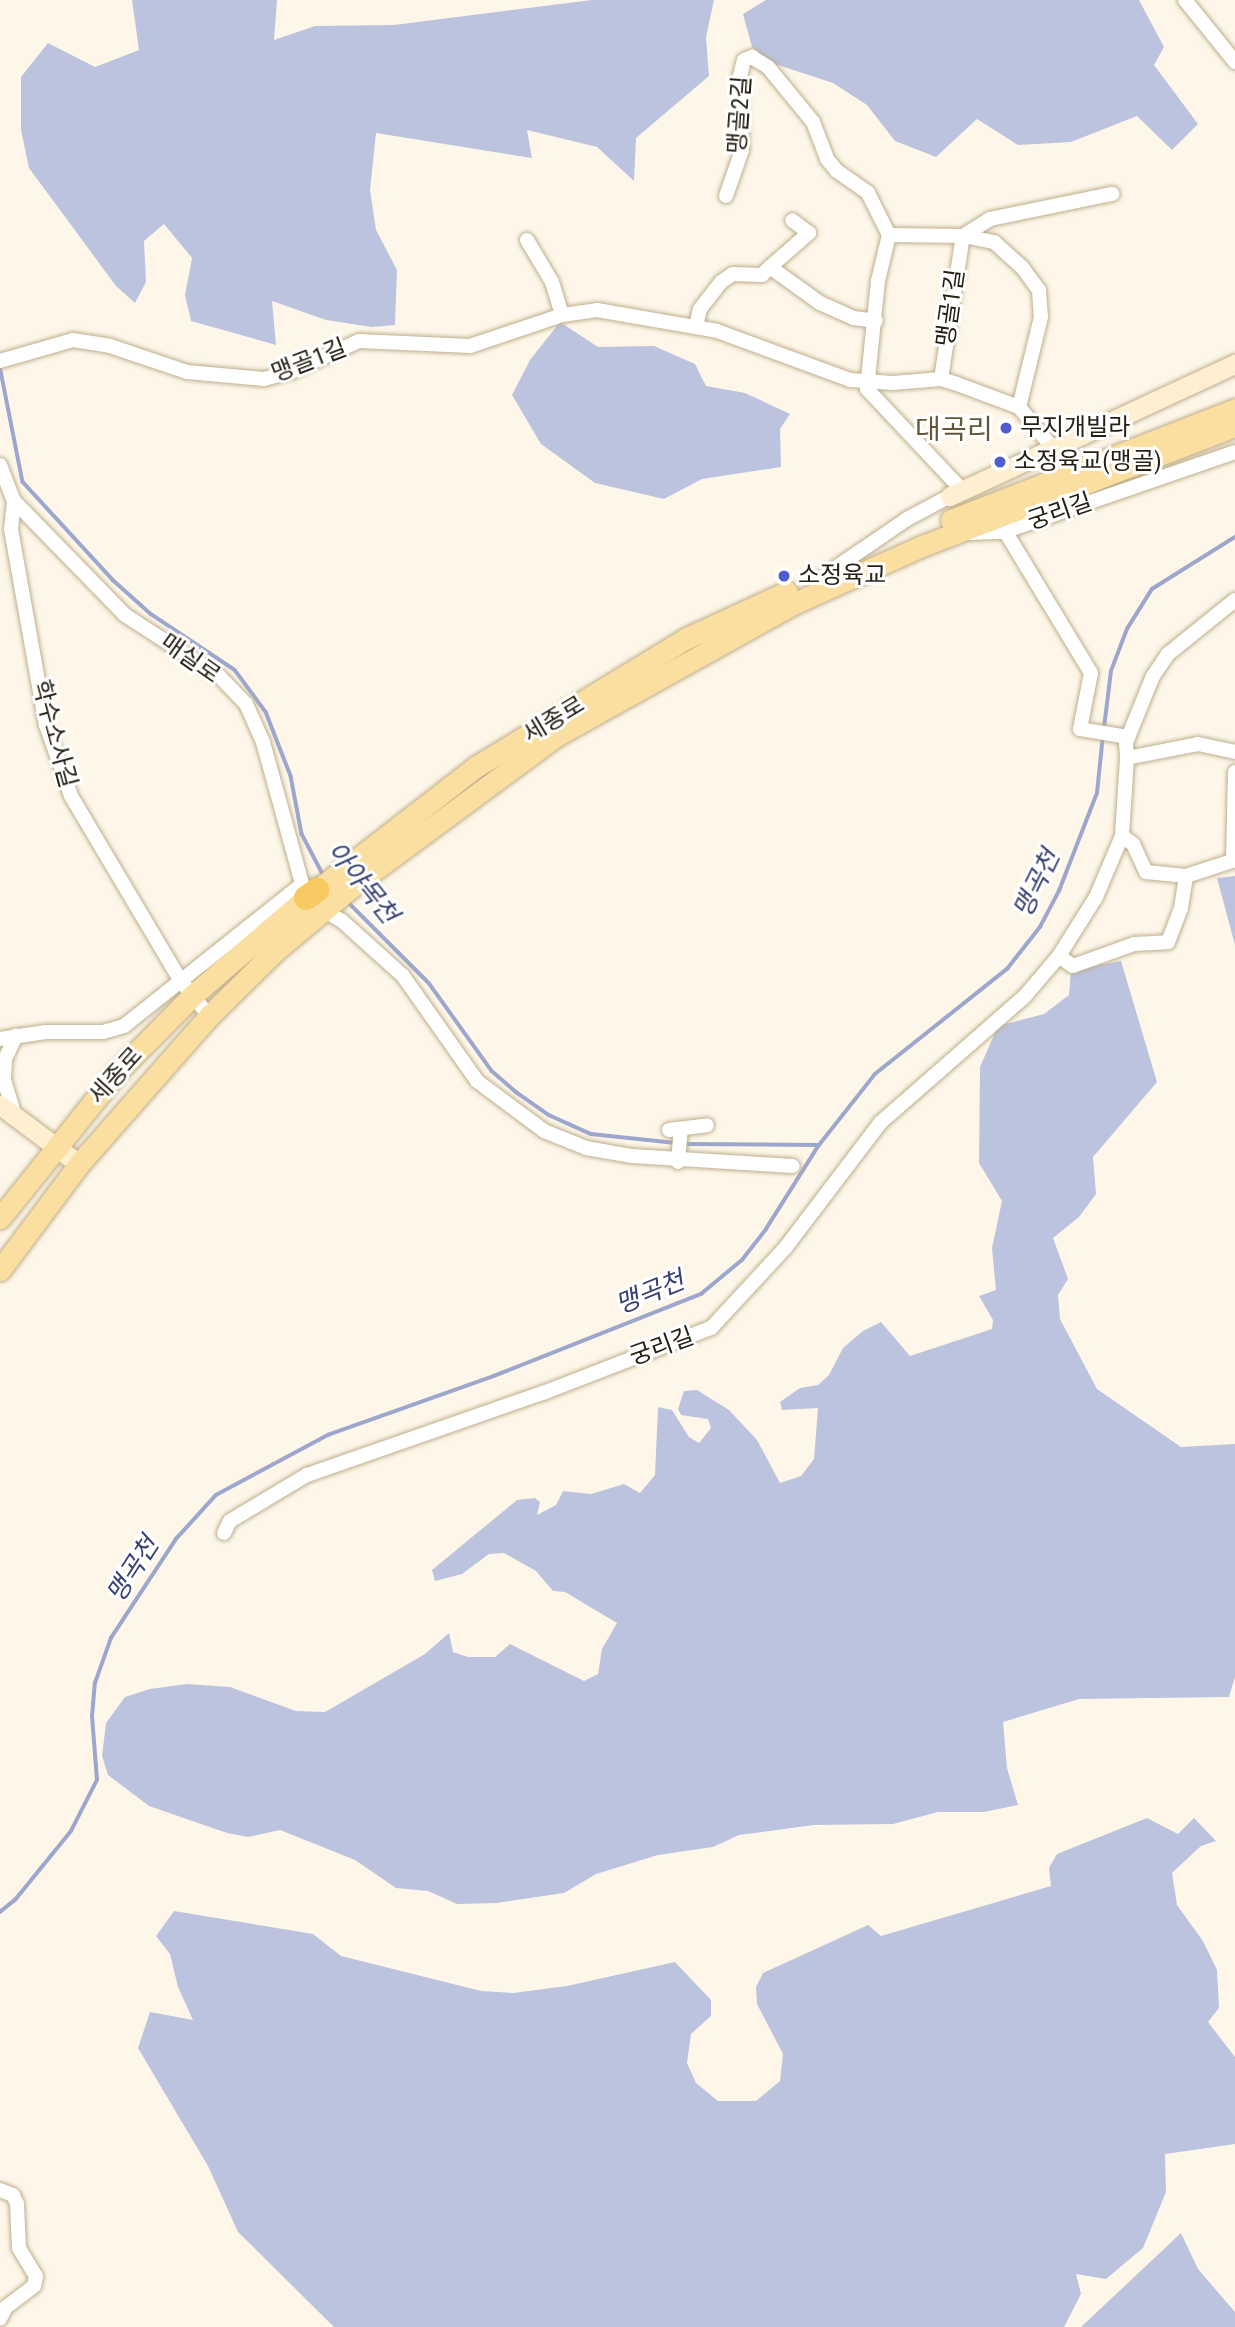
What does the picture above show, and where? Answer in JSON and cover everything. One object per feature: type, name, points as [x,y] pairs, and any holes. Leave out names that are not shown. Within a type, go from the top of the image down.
[{"type":"main road","name":"세종로","points":[[345,879],[477,766],[687,638],[968,512],[1235,410]]},
{"type":"main road","name":"세종로","points":[[0,1217],[187,988],[316,897],[556,736],[612,702],[795,603],[951,534],[1235,426]]},
{"type":"main road","name":"세종로","points":[[0,1270],[79,1164],[316,897]]},
{"type":"street","points":[[1185,0],[1235,62]]},
{"type":"street","name":"맹골2길","points":[[726,196],[742,150],[740,76],[744,60],[752,57],[768,67],[813,122],[827,159],[837,171],[869,193],[889,235]]},
{"type":"street","points":[[963,236],[990,219],[1112,194]]},
{"type":"street","points":[[696,326],[700,309],[722,282],[733,274],[762,275],[809,233],[792,220]]},
{"type":"street","points":[[956,493],[870,396],[868,380],[889,235],[963,236],[994,242],[1039,290],[1041,317],[1019,407],[1052,447]]},
{"type":"street","name":"맹골1길","points":[[942,380],[963,236]]},
{"type":"street","points":[[527,240],[552,282],[562,314]]},
{"type":"street","points":[[770,267],[820,303],[853,318],[876,321]]},
{"type":"street","name":"맹골1길","points":[[0,361],[73,340],[110,346],[187,372],[264,379],[292,372],[359,341],[470,346],[562,314],[597,310],[696,326],[749,340],[850,380],[942,380],[1019,407]]},
{"type":"street","points":[[825,575],[907,519],[956,493],[1235,364]]},
{"type":"street","name":"궁리길","points":[[951,534],[1005,531],[1235,452]]},
{"type":"street","name":"매실로","points":[[0,465],[14,501],[125,615],[220,677],[246,704],[263,742],[316,897]]},
{"type":"street","name":"학수소사길","points":[[14,501],[11,529],[54,752],[71,796],[187,988],[209,1016]]},
{"type":"street","name":"궁리길","points":[[1005,531],[1091,673],[1080,729],[1128,737]]},
{"type":"street","name":"궁리길","points":[[224,1533],[230,1521],[307,1475],[531,1397],[710,1328],[786,1247],[880,1123],[1025,996],[1059,956],[1096,897],[1122,836],[1128,737],[1153,676],[1168,654],[1235,600]]},
{"type":"street","points":[[1127,758],[1198,744],[1235,752]]},
{"type":"street","points":[[1122,836],[1133,845],[1146,872],[1186,876],[1234,861],[1235,772]]},
{"type":"street","points":[[1059,956],[1073,966],[1134,944],[1168,942],[1181,908],[1186,876]]},
{"type":"street","points":[[316,897],[403,976],[477,1081],[506,1107],[544,1131],[586,1148],[678,1161],[763,1161],[793,1166]]},
{"type":"street","points":[[0,1039],[16,1035],[103,1032],[124,1026],[187,988]]},
{"type":"street","points":[[16,1035],[5,1059],[5,1111],[79,1164]]},
{"type":"street","points":[[678,1161],[675,1129],[706,1125]]},
{"type":"street","points":[[0,2190],[13,2195],[17,2204],[19,2248],[36,2276],[34,2286],[6,2307],[0,2319]]},
{"type":"shaded area","points":[[132,0],[277,0],[274,40],[315,26],[394,25],[592,0],[714,0],[706,37],[709,76],[636,138],[634,181],[597,147],[527,130],[532,158],[376,133],[370,190],[376,230],[397,270],[395,325],[372,327],[326,320],[272,301],[276,345],[191,321],[185,295],[192,258],[164,224],[144,241],[146,282],[135,303],[116,286],[29,168],[21,130],[21,77],[48,43],[95,67],[139,50]]},
{"type":"shaded area","points":[[766,0],[1139,0],[1164,47],[1154,65],[1198,124],[1172,150],[1137,116],[1071,142],[1018,145],[977,119],[936,157],[895,141],[867,105],[833,83],[772,63],[752,47],[743,14]]},
{"type":"shaded area","points":[[560,322],[598,347],[654,346],[695,364],[706,386],[745,393],[790,414],[780,429],[781,467],[702,479],[664,499],[595,483],[541,444],[512,395],[530,360]]},
{"type":"shaded area","points":[[1235,876],[1235,945],[1217,878]]},
{"type":"shaded area","points":[[1121,961],[1157,1082],[1093,1157],[1096,1194],[1079,1217],[1053,1238],[1068,1279],[1058,1295],[1060,1319],[1097,1389],[1181,1447],[1235,1444],[1235,1677],[1229,1697],[1079,1699],[1003,1722],[1007,1768],[1018,1805],[984,1812],[938,1812],[893,1824],[814,1825],[739,1835],[713,1847],[658,1855],[596,1874],[564,1893],[497,1903],[457,1904],[428,1891],[396,1888],[355,1860],[280,1830],[248,1837],[227,1833],[149,1806],[108,1775],[102,1756],[106,1723],[125,1697],[150,1689],[187,1684],[230,1687],[296,1711],[325,1712],[425,1654],[449,1633],[453,1652],[468,1657],[495,1657],[510,1644],[584,1681],[598,1674],[602,1649],[617,1623],[565,1592],[553,1591],[536,1571],[504,1553],[489,1554],[462,1574],[435,1581],[432,1570],[517,1500],[535,1498],[540,1502],[537,1515],[556,1505],[563,1491],[591,1494],[624,1484],[640,1493],[655,1475],[658,1407],[672,1410],[689,1437],[699,1443],[711,1428],[708,1419],[681,1415],[678,1409],[684,1391],[697,1390],[729,1410],[757,1440],[780,1483],[801,1476],[814,1459],[818,1408],[782,1410],[780,1402],[800,1388],[818,1385],[829,1375],[843,1348],[863,1331],[881,1322],[910,1356],[992,1329],[993,1320],[979,1296],[996,1290],[992,1248],[1002,1201],[979,1163],[980,1067],[998,1026],[1044,1014],[1069,995],[1071,970]]},
{"type":"shaded area","points":[[1147,1818],[1178,1834],[1194,1818],[1216,1841],[1201,1846],[1172,1873],[1177,1905],[1203,1941],[1217,1970],[1219,2008],[1208,2022],[1235,2057],[1235,2144],[1165,2154],[1166,2192],[1143,2248],[1106,2279],[1076,2274],[1081,2294],[1064,2327],[334,2327],[238,2232],[208,2166],[138,2048],[150,2012],[193,2020],[178,1987],[170,1954],[156,1936],[174,1911],[313,1934],[341,1956],[481,1991],[513,1993],[567,1986],[675,1962],[711,2000],[711,2016],[691,2034],[687,2063],[696,2083],[718,2101],[756,2101],[780,2081],[783,2054],[757,2004],[756,1987],[763,1973],[868,1925],[881,1936],[1051,1886],[1049,1868],[1057,1854]]},
{"type":"shaded area","points":[[1181,2233],[1198,2269],[1235,2312],[1235,2327],[1081,2327]]},
{"type":"waterway","name":"아야목천","points":[[0,366],[23,482],[113,580],[151,614],[235,670],[266,712],[291,776],[302,834],[324,876]]},
{"type":"waterway","name":"맹곡천","points":[[1104,728],[1111,671],[1127,629],[1152,589],[1235,537]]},
{"type":"waterway","name":"맹곡천","points":[[0,1912],[15,1900],[71,1831],[97,1780],[92,1716],[95,1683],[111,1638],[176,1539],[216,1495],[328,1435],[494,1376],[701,1294],[742,1260],[766,1229],[819,1145],[875,1074],[1007,969],[1040,927],[1059,891],[1097,793],[1103,735]]},
{"type":"waterway","name":"아야목천","points":[[346,900],[429,983],[492,1071],[516,1092],[549,1115],[591,1134],[676,1143]]},
{"type":"waterway","name":"아야목천","points":[[683,1144],[819,1145]]},
{"type":"place","name":"무지개빌라","points":[[1006,428]]},
{"type":"place","name":"소정육교(맹골)","points":[[1000,462]]},
{"type":"place","name":"소정육교","points":[[784,576]]},
{"type":"district","name":"대곡리","points":[[954,430]]}]
